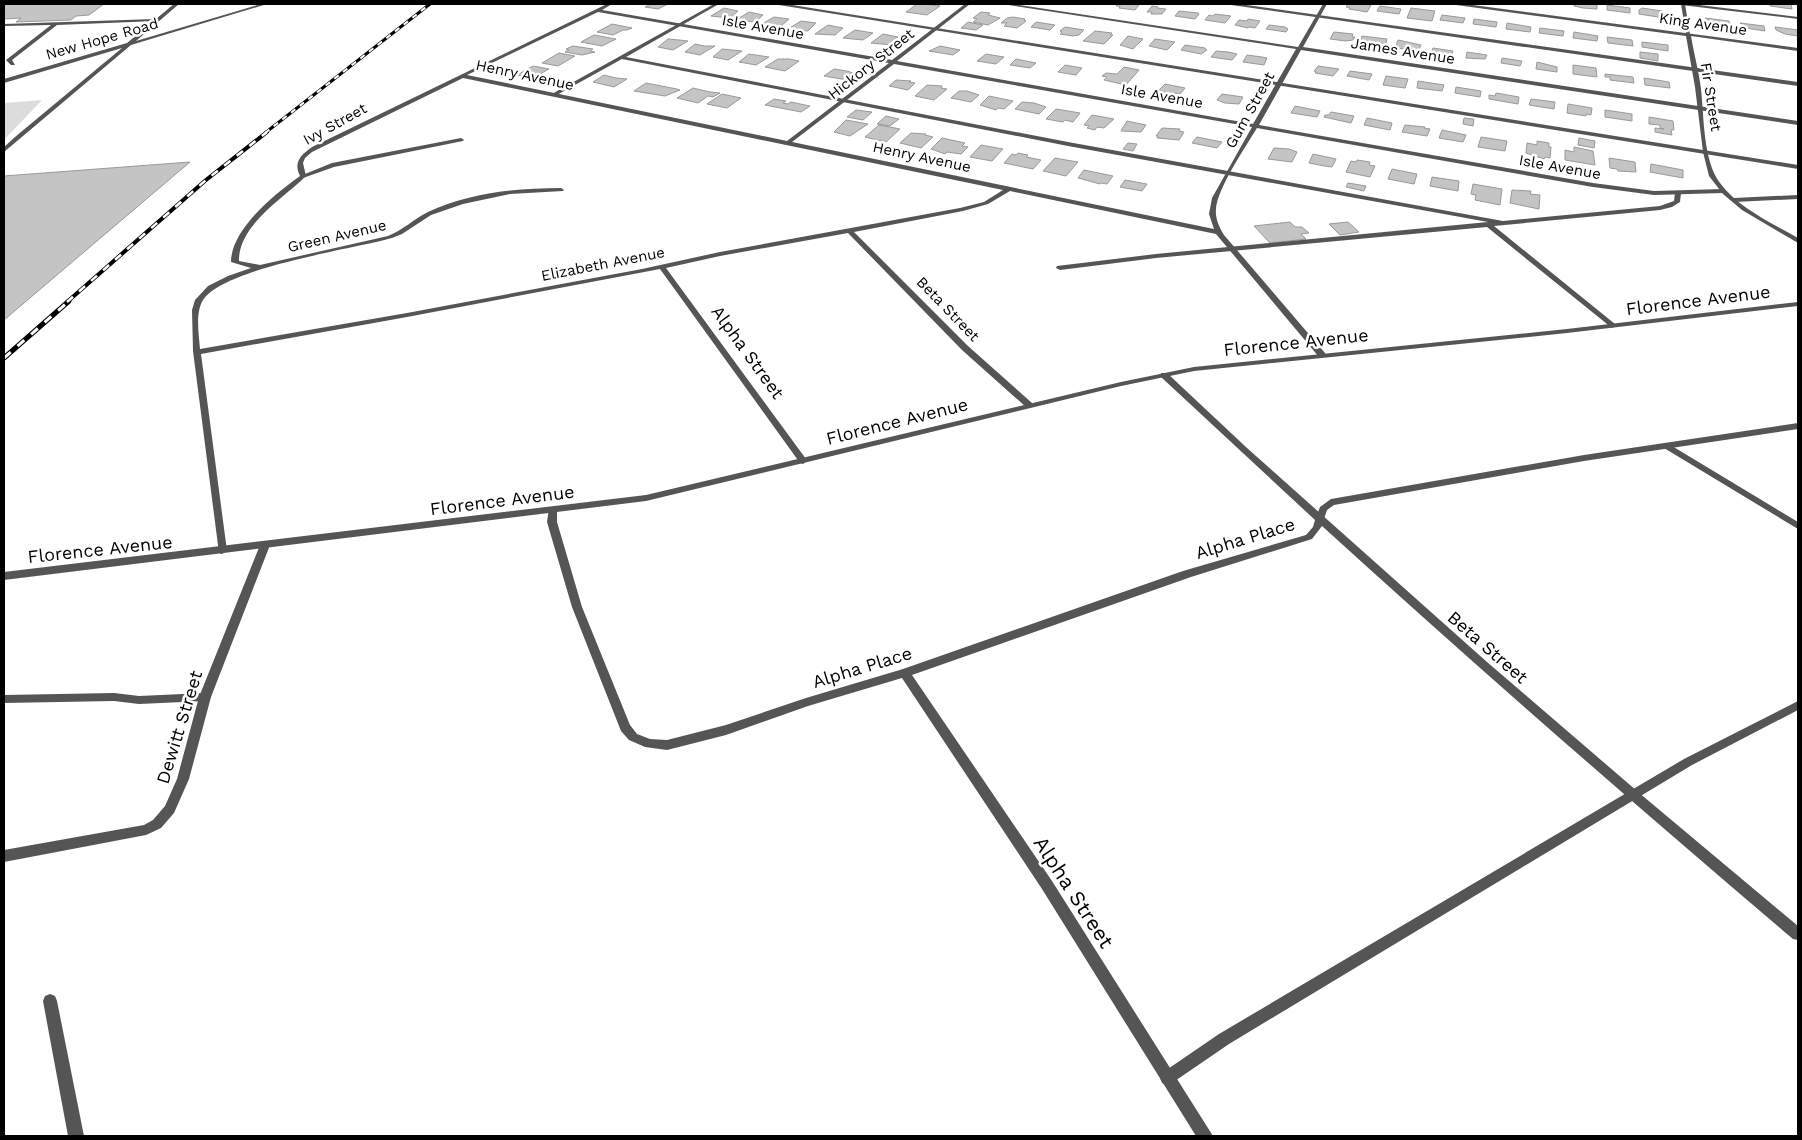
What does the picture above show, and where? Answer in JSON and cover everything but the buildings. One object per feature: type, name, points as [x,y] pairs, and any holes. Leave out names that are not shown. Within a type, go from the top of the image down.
[{"type":"street","points":[[4,150],[46,112],[128,45],[154,20],[177,4]]},
{"type":"street","name":"New Hope Road","points":[[4,81],[265,4]]},
{"type":"street","name":"Ivy Street","points":[[303,176],[299,168],[300,161],[314,148],[610,4]]},
{"type":"street","points":[[553,95],[717,4]]},
{"type":"street","points":[[779,4],[1798,167]]},
{"type":"street","name":"Hickory Street","points":[[788,143],[968,4]]},
{"type":"street","name":"James Avenue","points":[[1004,4],[1798,123]]},
{"type":"street","points":[[1231,4],[1798,84]]},
{"type":"street","name":"Gum Street","points":[[1218,232],[1213,222],[1212,211],[1217,192],[1325,4]]},
{"type":"street","name":"King Avenue","points":[[1456,4],[1798,49]]},
{"type":"street","points":[[1682,4],[1798,18]]},
{"type":"street","name":"Fir Street","points":[[1682,4],[1711,173],[1716,183],[1734,200],[1798,242]]},
{"type":"street","name":"Isle Avenue","points":[[597,10],[1593,185],[1625,190],[1678,193],[1723,191]]},
{"type":"street","points":[[4,25],[154,20]]},
{"type":"street","points":[[13,64],[9,60],[56,23]]},
{"type":"street","points":[[620,57],[1503,223]]},
{"type":"street","name":"Henry Avenue","points":[[462,76],[1218,232]]},
{"type":"street","points":[[261,267],[235,262],[233,255],[236,247],[249,228],[275,198],[303,176],[332,165],[461,140]]},
{"type":"street","name":"Elizabeth Avenue","points":[[198,352],[962,210],[996,199],[1009,189]]},
{"type":"street","name":"Green Avenue","points":[[261,267],[393,236],[430,214],[482,198],[524,190],[561,190]]},
{"type":"street","points":[[1060,268],[1233,249],[1660,208],[1677,202],[1678,193]]},
{"type":"street","points":[[1734,200],[1798,197]]},
{"type":"street","points":[[1489,225],[1612,326]]},
{"type":"street","name":"Beta Street","points":[[849,230],[965,348],[1028,406]]},
{"type":"street","points":[[1218,232],[1322,355]]},
{"type":"street","points":[[222,551],[195,318],[199,299],[208,290],[221,282],[261,267]]},
{"type":"street","name":"Alpha Street","points":[[662,267],[803,461]]},
{"type":"street","name":"Florence Avenue","points":[[4,576],[646,498],[1028,406],[1194,369],[1612,326],[1798,304]]},
{"type":"street","name":"Beta Street","points":[[1164,375],[1233,442],[1454,642],[1632,796],[1798,934]]},
{"type":"street","name":"Alpha Place","points":[[552,510],[552,522],[577,607],[625,728],[633,737],[648,744],[667,745],[726,730],[806,702],[905,673],[1187,574],[1309,537],[1317,528],[1323,509],[1331,502],[1394,490],[1798,426]]},
{"type":"street","points":[[1667,446],[1798,526]]},
{"type":"street","name":"Dewitt Street","points":[[4,856],[146,830],[157,824],[170,809],[183,779],[204,697],[265,545]]},
{"type":"street","name":"Alpha Street","points":[[905,673],[1047,885],[1205,1136]]},
{"type":"street","points":[[4,699],[114,697],[139,700],[204,697]]},
{"type":"street","points":[[1167,1078],[1224,1039],[1688,762],[1798,705]]},
{"type":"street","points":[[50,1001],[76,1136]]},
{"type":"shaded area","points":[[42,100],[4,140],[4,103]]},
{"type":"railway","points":[[265,133],[430,4]]},
{"type":"railway","points":[[67,302],[206,180],[267,132]]},
{"type":"railway","points":[[4,358],[69,301]]}]
